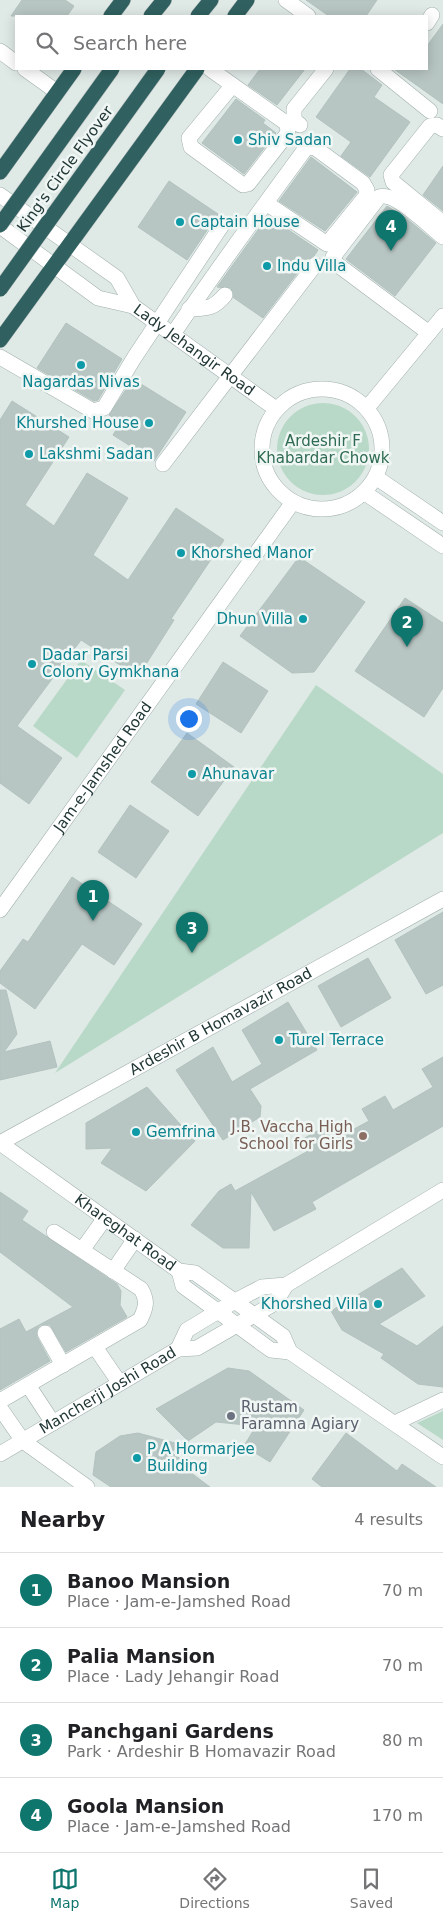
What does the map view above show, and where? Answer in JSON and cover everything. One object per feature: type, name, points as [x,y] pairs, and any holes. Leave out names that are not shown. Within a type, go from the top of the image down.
[{"type":"highway","points":[[112,15],[123,0]]},
{"type":"highway","points":[[152,15],[164,0]]},
{"type":"highway","points":[[199,15],[211,0]]},
{"type":"highway","points":[[236,15],[246,0]]},
{"type":"highway","points":[[0,172],[73,70]]},
{"type":"highway","name":"King's Circle Flyover","points":[[0,226],[111,70]]},
{"type":"highway","name":"King's Circle Flyover","points":[[0,289],[157,70]]},
{"type":"highway","points":[[0,340],[195,70]]},
{"type":"street","points":[[286,0],[307,15]]},
{"type":"street","points":[[0,51],[15,62]]},
{"type":"street","points":[[26,70],[57,92]]},
{"type":"street","points":[[211,70],[286,123],[288,129],[287,134],[248,184],[243,185],[191,147],[189,143],[190,138],[232,86]]},
{"type":"street","points":[[300,125],[294,120],[294,109],[325,70]]},
{"type":"street","points":[[386,71],[430,111]]},
{"type":"street","points":[[443,129],[437,124],[430,126],[391,175],[391,179],[443,222]]},
{"type":"street","points":[[173,334],[266,203],[308,146],[314,147],[363,183],[367,190],[366,196],[327,244],[266,203]]},
{"type":"street","name":"Lady Jehangir Road","points":[[0,195],[118,278],[133,306],[276,409]]},
{"type":"street","points":[[429,333],[334,262],[333,257],[383,195],[395,198],[443,237]]},
{"type":"street","points":[[0,356],[94,411],[104,408],[156,323],[222,225]]},
{"type":"street","points":[[0,226],[98,298],[133,306]]},
{"type":"street","points":[[162,464],[315,265]]},
{"type":"street","points":[[190,309],[212,307],[217,305],[225,295]]},
{"type":"street","points":[[367,408],[443,316]]},
{"type":"street","points":[[312,389],[333,389],[352,396],[367,408],[378,424],[383,448],[381,467],[376,478],[365,493],[338,507],[323,509],[292,502],[282,494],[268,477],[263,465],[261,442],[272,414],[276,409],[284,401],[312,389]]},
{"type":"street","points":[[376,478],[443,523]]},
{"type":"street","points":[[365,493],[443,546]]},
{"type":"street","name":"Jam-e-Jamshed Road","points":[[0,910],[292,502]]},
{"type":"street","name":"Ardeshir B Homavazir Road","points":[[0,1143],[443,898]]},
{"type":"street","name":"Khareghat Road","points":[[0,1143],[179,1271],[195,1273],[235,1301],[283,1336],[290,1352],[443,1457]]},
{"type":"street","name":"Mancherji Joshi Road","points":[[0,1454],[178,1348],[187,1330],[218,1311],[262,1287],[286,1285],[443,1190]]},
{"type":"street","points":[[82,1250],[106,1218]]},
{"type":"street","points":[[0,1402],[140,1320],[146,1310],[146,1302],[141,1289],[54,1232]]},
{"type":"street","points":[[113,1270],[135,1239]]},
{"type":"street","points":[[179,1271],[183,1286],[271,1350],[290,1352]]},
{"type":"street","points":[[178,1348],[197,1348],[275,1303],[286,1285]]},
{"type":"street","points":[[44,1332],[63,1365]]},
{"type":"street","points":[[95,1346],[119,1382]]},
{"type":"street","points":[[28,1385],[53,1423]]},
{"type":"street","points":[[395,1423],[443,1400]]},
{"type":"street","points":[[0,1408],[23,1441],[87,1487]]},
{"type":"green space","name":"Ardeshir F Khabardar Chowk","points":[[323,403],[340,407],[355,417],[365,432],[369,449],[365,466],[355,481],[340,491],[323,495],[306,491],[291,481],[281,466],[277,449],[281,432],[291,417],[306,407]]},
{"type":"green space","points":[[81,660],[125,690],[77,758],[33,726]]},
{"type":"green space","points":[[316,685],[443,774],[443,833],[55,1073]]},
{"type":"green space","points":[[443,1411],[443,1440],[417,1423]]},
{"type":"building","points":[[22,0],[65,0],[74,6],[68,15],[11,16]]},
{"type":"building","points":[[306,0],[377,0],[367,15],[328,15]]},
{"type":"building","points":[[443,24],[443,104],[395,70],[428,70],[428,45]]},
{"type":"building","points":[[259,70],[304,70],[277,105],[248,85]]},
{"type":"building","points":[[349,70],[362,70],[382,85],[374,97],[410,122],[370,177],[341,156],[351,142],[316,117]]},
{"type":"building","name":"Shiv Sadan","points":[[236,99],[265,120],[263,123],[276,133],[244,174],[202,143]]},
{"type":"building","points":[[311,157],[357,192],[325,231],[279,201]]},
{"type":"building","points":[[443,166],[443,211],[423,195]]},
{"type":"building","name":"Captain House","points":[[169,181],[221,216],[214,220],[187,260],[138,227]]},
{"type":"building","points":[[387,206],[406,218],[436,243],[395,296],[346,259]]},
{"type":"building","name":"Indu Villa","points":[[268,216],[318,250],[314,256],[308,259],[263,318],[234,298],[231,288],[217,287]]},
{"type":"building","name":"Nagardas Nivas","points":[[66,323],[122,359],[98,400],[94,401],[37,368]]},
{"type":"building","name":"Khurshed House","points":[[133,379],[186,412],[154,461],[113,435],[121,422],[109,415]]},
{"type":"building","points":[[12,401],[69,437],[25,505],[54,526],[87,473],[128,498],[93,555],[128,580],[176,508],[224,540],[171,619],[174,620],[143,669],[134,663],[128,670],[81,640],[17,726],[62,758],[29,804],[0,783],[0,420]]},
{"type":"building","name":"Dhun Villa","points":[[299,557],[365,602],[314,672],[292,673],[240,636]]},
{"type":"building","points":[[405,598],[443,623],[443,688],[424,717],[355,671]]},
{"type":"building","points":[[223,662],[268,691],[241,733],[196,704]]},
{"type":"building","name":"Ahunavar","points":[[187,733],[234,767],[198,816],[151,782]]},
{"type":"building","points":[[130,805],[169,831],[136,878],[98,852]]},
{"type":"building","points":[[72,877],[142,924],[114,965],[82,944],[35,1009],[0,983],[0,971],[23,939],[28,942]]},
{"type":"building","points":[[443,912],[443,985],[426,994],[395,940]]},
{"type":"building","points":[[368,958],[391,998],[341,1027],[318,986]]},
{"type":"building","points":[[0,990],[6,990],[17,1034],[4,1052],[50,1041],[57,1067],[0,1080]]},
{"type":"building","points":[[288,1002],[317,1050],[250,1089],[261,1106],[260,1117],[223,1140],[176,1070],[213,1047],[232,1082],[262,1064],[242,1030]]},
{"type":"building","points":[[443,1057],[443,1126],[312,1202],[316,1209],[274,1231],[251,1192],[249,1248],[223,1248],[191,1225],[219,1191],[231,1184],[235,1191],[310,1150],[303,1139],[324,1127],[332,1141],[369,1121],[362,1109],[385,1096],[393,1110],[433,1087],[422,1069]]},
{"type":"building","name":"Gemfrina","points":[[147,1087],[195,1141],[146,1191],[101,1163],[112,1148],[86,1149],[86,1123]]},
{"type":"building","points":[[0,1192],[28,1211],[22,1220],[117,1284],[121,1291],[120,1305],[127,1317],[66,1352],[50,1325],[40,1325],[37,1329],[37,1337],[50,1361],[0,1390],[0,1329],[19,1319],[26,1332],[73,1307],[0,1252]]},
{"type":"building","points":[[402,1268],[425,1296],[379,1324],[417,1346],[443,1326],[443,1387],[418,1384],[381,1358],[384,1354],[342,1330],[331,1311]]},
{"type":"building","name":"Rustam Faramna Agiary","points":[[228,1368],[249,1371],[304,1410],[270,1462],[244,1446],[256,1426],[216,1422],[188,1441],[156,1409]]},
{"type":"building","name":"P A Hormarjee Building","points":[[138,1433],[182,1445],[171,1452],[186,1463],[183,1467],[210,1487],[111,1487],[93,1475],[96,1452],[120,1436]]},
{"type":"building","points":[[346,1433],[397,1471],[402,1464],[436,1487],[322,1487],[312,1479]]},
{"type":"place","name":"Shiv Sadan","points":[[238,140]]},
{"type":"place","name":"Captain House","points":[[180,222]]},
{"type":"place","name":"Goola Mansion","points":[[391,251]]},
{"type":"place","name":"Indu Villa","points":[[267,266]]},
{"type":"place","name":"Nagardas Nivas","points":[[81,365]]},
{"type":"place","name":"Khurshed House","points":[[149,423]]},
{"type":"place","name":"Lakshmi Sadan","points":[[29,454]]},
{"type":"place","name":"Khorshed Manor","points":[[181,553]]},
{"type":"place","name":"Dhun Villa","points":[[303,619]]},
{"type":"place","name":"Palia Mansion","points":[[407,647]]},
{"type":"place","name":"Dadar Parsi Colony Gymkhana","points":[[32,664]]},
{"type":"place","name":"Ahunavar","points":[[192,774]]},
{"type":"place","name":"Banoo Mansion","points":[[93,921]]},
{"type":"place","name":"Panchgani Gardens","points":[[192,953]]},
{"type":"place","name":"Turel Terrace","points":[[279,1040]]},
{"type":"place","name":"Gemfrina","points":[[136,1132]]},
{"type":"place","name":"J.B. Vaccha High School for Girls","points":[[363,1136]]},
{"type":"place","name":"Khorshed Villa","points":[[378,1304]]},
{"type":"place","name":"Rustam Faramna Agiary","points":[[231,1416]]},
{"type":"place","name":"P A Hormarjee Building","points":[[137,1458]]}]
